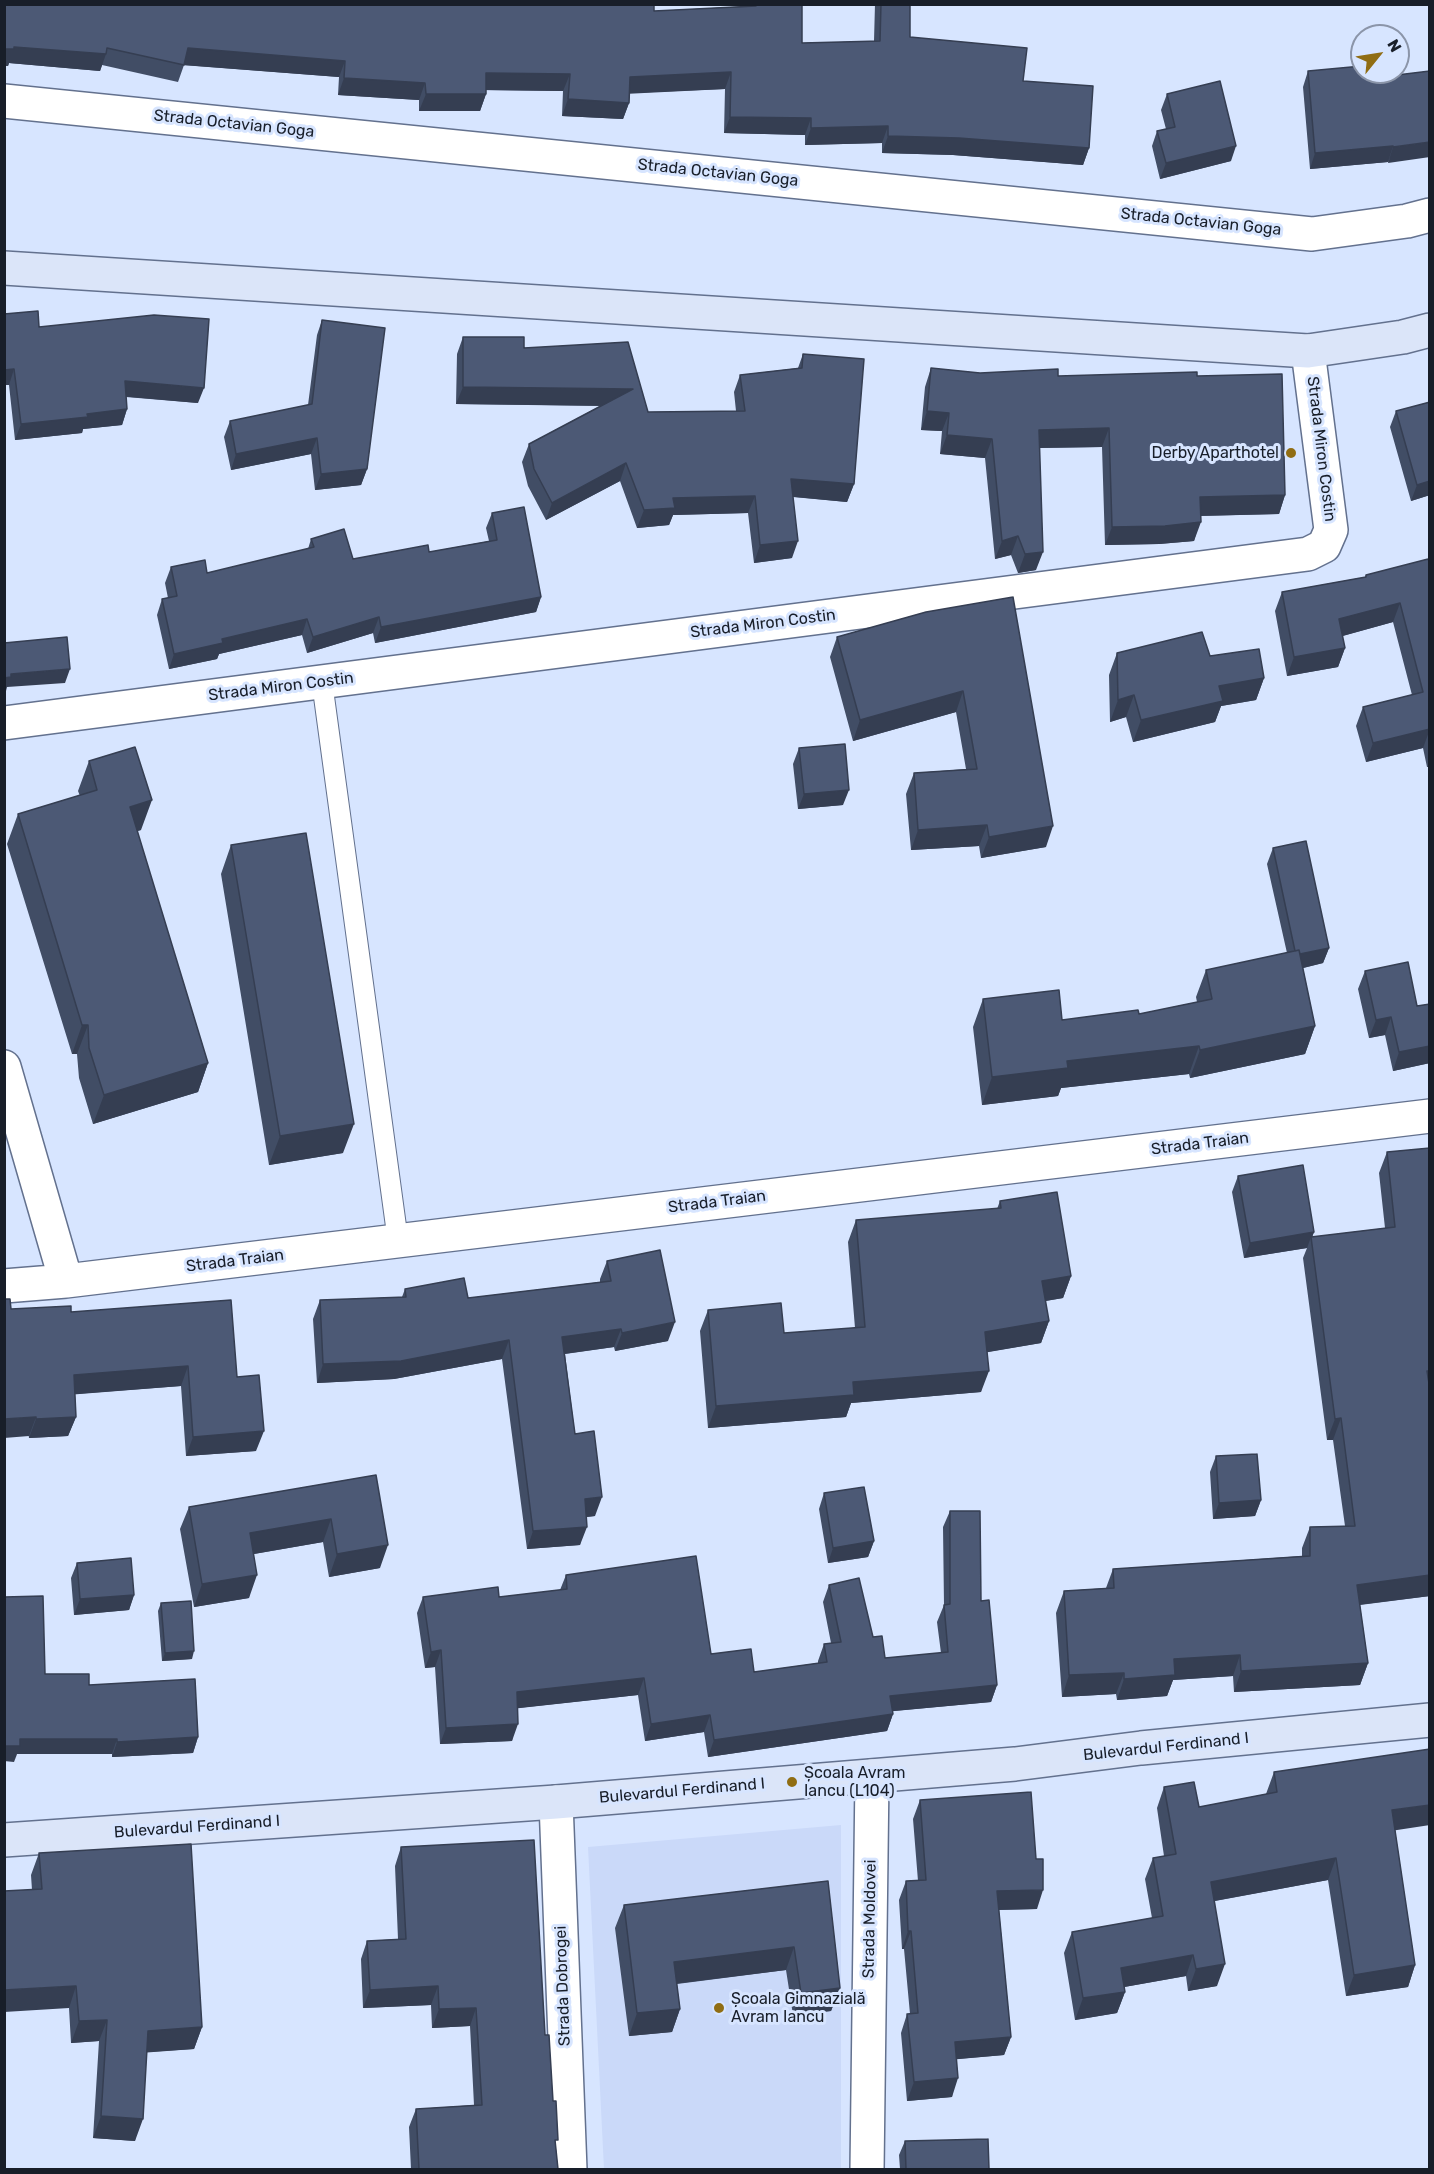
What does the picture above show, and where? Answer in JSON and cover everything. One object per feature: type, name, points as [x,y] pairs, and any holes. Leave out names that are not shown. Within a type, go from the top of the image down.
[{"type":"main road","points":[[4,268],[1308,351],[1403,337],[1430,330]]},
{"type":"main road","name":"Bulevardul Ferdinand I","points":[[4,1840],[556,1802],[1015,1764],[1141,1748],[1430,1720]]},
{"type":"street","name":"Strada Octavian Goga","points":[[4,101],[1312,234],[1407,221],[1430,215]]},
{"type":"street","name":"Strada Miron Costin","points":[[4,723],[1308,554],[1324,546],[1331,530],[1308,351]]},
{"type":"street","points":[[4,1067],[66,1281]]},
{"type":"street","name":"Strada Traian","points":[[4,1286],[66,1281],[1430,1116]]},
{"type":"street","name":"Strada Moldovei","points":[[867,2169],[872,1776]]},
{"type":"street","name":"Strada Dobrogei","points":[[556,1802],[570,2169]]},
{"type":"lane","points":[[322,681],[398,1241]]},
{"type":"shaded area","name":"Școala Gimnazială Avram Iancu","points":[[841,1825],[841,2169],[604,2169],[588,1847]]},
{"type":"building","points":[[4,4],[654,4],[654,11],[756,6],[756,4],[802,4],[802,43],[880,41],[881,4],[910,4],[910,37],[1027,48],[1023,81],[1093,86],[1089,148],[959,138],[888,136],[888,126],[811,128],[811,118],[730,117],[731,72],[630,77],[629,103],[568,99],[570,74],[486,73],[486,94],[426,94],[425,83],[344,78],[345,61],[188,48],[184,65],[107,48],[106,54],[14,47],[14,49],[4,49]]},
{"type":"building","points":[[1350,67],[1350,84],[1410,84],[1410,73],[1430,71],[1430,142],[1315,153],[1308,71]]},
{"type":"building","points":[[1220,81],[1236,146],[1166,163],[1157,131],[1175,127],[1167,94]]},
{"type":"building","points":[[38,311],[39,327],[154,315],[209,319],[204,388],[125,381],[127,409],[87,414],[88,417],[21,424],[14,369],[4,370],[4,314]]},
{"type":"building","points":[[322,320],[385,328],[367,469],[321,474],[317,438],[236,454],[230,421],[312,404]]},
{"type":"building","points":[[463,337],[524,337],[524,348],[628,342],[648,412],[745,411],[740,375],[802,368],[803,354],[864,359],[854,484],[791,479],[798,541],[760,545],[755,496],[673,498],[675,508],[644,510],[626,463],[552,503],[534,469],[529,444],[633,389],[463,387]]},
{"type":"building","points":[[931,368],[980,373],[1058,369],[1058,376],[1197,372],[1197,376],[1282,374],[1285,495],[1200,497],[1201,522],[1165,526],[1112,527],[1109,428],[1039,430],[1043,552],[1025,554],[1018,536],[1002,541],[992,439],[947,435],[949,413],[927,411]]},
{"type":"building","points":[[1430,402],[1430,481],[1417,485],[1396,411]]},
{"type":"building","points":[[524,507],[541,597],[381,627],[379,617],[313,637],[307,619],[222,639],[223,643],[174,654],[162,599],[177,596],[171,567],[205,560],[207,573],[314,547],[311,539],[344,529],[353,559],[428,545],[429,552],[497,540],[492,513]]},
{"type":"building","points":[[1428,559],[1430,564],[1430,729],[1373,743],[1363,707],[1423,692],[1400,603],[1339,619],[1345,648],[1294,657],[1282,592],[1366,577],[1366,575]]},
{"type":"building","points":[[1013,597],[1053,826],[989,837],[987,825],[918,830],[914,773],[977,769],[963,691],[860,720],[837,637],[926,612]]},
{"type":"building","points":[[1202,632],[1210,656],[1259,649],[1264,678],[1219,686],[1223,701],[1141,720],[1134,695],[1118,700],[1117,653]]},
{"type":"building","points":[[67,637],[70,669],[11,674],[11,677],[4,678],[4,643]]},
{"type":"building","points":[[845,744],[849,790],[804,794],[799,748]]},
{"type":"building","points":[[135,747],[152,800],[130,807],[208,1063],[104,1095],[89,1048],[88,1025],[82,1025],[18,814],[97,790],[89,761]]},
{"type":"building","points":[[306,833],[354,1124],[280,1136],[231,845]]},
{"type":"building","points":[[1306,841],[1329,948],[1300,954],[1299,950],[1295,951],[1273,848]]},
{"type":"building","points":[[1299,950],[1315,1026],[1200,1050],[1199,1046],[1067,1061],[1068,1068],[992,1077],[983,999],[1059,990],[1062,1020],[1138,1010],[1139,1014],[1212,999],[1206,970]]},
{"type":"building","points":[[1408,962],[1417,1006],[1430,1004],[1430,1046],[1399,1052],[1391,1017],[1376,1020],[1365,971]]},
{"type":"building","points":[[1430,1148],[1430,1371],[1427,1371],[1430,1390],[1430,1575],[1357,1585],[1368,1663],[1241,1671],[1240,1655],[1174,1659],[1175,1675],[1124,1679],[1124,1673],[1069,1675],[1064,1591],[1114,1588],[1113,1569],[1310,1556],[1310,1527],[1355,1526],[1341,1418],[1335,1419],[1311,1237],[1395,1227],[1387,1152]]},
{"type":"building","points":[[1303,1165],[1314,1232],[1250,1243],[1238,1176]]},
{"type":"building","points":[[1057,1192],[1071,1276],[1042,1281],[1049,1321],[985,1332],[989,1371],[853,1382],[854,1395],[716,1406],[708,1310],[781,1303],[784,1333],[865,1327],[856,1220],[1001,1208],[1000,1201]]},
{"type":"building","points":[[660,1250],[675,1322],[622,1333],[621,1329],[562,1337],[575,1434],[594,1431],[602,1497],[585,1499],[587,1527],[533,1531],[509,1340],[401,1361],[323,1364],[320,1300],[406,1297],[405,1289],[464,1278],[468,1298],[611,1281],[607,1261]]},
{"type":"building","points":[[4,1299],[10,1299],[11,1309],[71,1306],[71,1312],[231,1300],[237,1377],[259,1375],[264,1431],[193,1437],[188,1366],[74,1375],[76,1417],[4,1419]]},
{"type":"building","points":[[1257,1454],[1261,1500],[1219,1503],[1216,1456]]},
{"type":"building","points":[[376,1475],[388,1545],[337,1554],[331,1519],[250,1533],[257,1575],[202,1584],[189,1507]]},
{"type":"building","points":[[864,1487],[874,1541],[833,1548],[824,1493]]},
{"type":"building","points":[[950,1511],[980,1511],[981,1601],[989,1600],[997,1685],[890,1696],[893,1714],[714,1740],[710,1715],[651,1724],[644,1678],[517,1692],[518,1724],[446,1728],[441,1650],[431,1652],[423,1597],[498,1587],[499,1597],[567,1589],[566,1575],[696,1556],[711,1654],[751,1649],[754,1672],[827,1662],[824,1644],[841,1642],[829,1585],[859,1578],[873,1637],[882,1636],[885,1658],[948,1652],[944,1605],[950,1604]]},
{"type":"building","points":[[131,1558],[134,1595],[80,1599],[77,1563]]},
{"type":"building","points":[[43,1596],[45,1674],[89,1674],[89,1685],[195,1679],[198,1737],[117,1742],[117,1739],[20,1739],[20,1746],[4,1746],[4,1597]]},
{"type":"building","points":[[191,1601],[194,1651],[165,1653],[161,1603]]},
{"type":"building","points":[[1430,1749],[1430,1805],[1392,1810],[1415,1965],[1354,1975],[1336,1858],[1211,1882],[1225,1964],[1196,1969],[1193,1955],[1121,1968],[1125,1992],[1083,1998],[1072,1932],[1163,1916],[1153,1858],[1176,1854],[1164,1787],[1194,1782],[1199,1807],[1277,1792],[1274,1772]]},
{"type":"building","points":[[1031,1792],[1036,1859],[1043,1859],[1043,1890],[997,1891],[1011,2037],[955,2042],[958,2078],[914,2082],[907,2014],[918,2013],[911,1931],[908,1931],[906,1881],[926,1880],[920,1800]]},
{"type":"building","points":[[534,1840],[545,2035],[549,2035],[553,2101],[556,2101],[558,2140],[555,2140],[558,2169],[419,2169],[416,2109],[482,2105],[476,2008],[439,2009],[438,1986],[370,1990],[367,1941],[406,1939],[401,1847]]},
{"type":"building","points":[[191,1844],[202,2027],[148,2031],[143,2119],[101,2116],[107,2020],[79,2021],[76,1986],[4,1990],[4,1891],[42,1889],[39,1853]]},
{"type":"building","points":[[828,1881],[840,1988],[801,1993],[794,1947],[674,1962],[680,2009],[637,2013],[624,1905]]},
{"type":"building","points":[[988,2139],[989,2169],[906,2169],[905,2141]]},
{"type":"place","name":"Derby Aparthotel","points":[[1291,453]]},
{"type":"place","name":"Școala Avram Iancu (L104)","points":[[792,1782]]},
{"type":"place","name":"Școala Gimnazială Avram Iancu","points":[[719,2008]]}]
